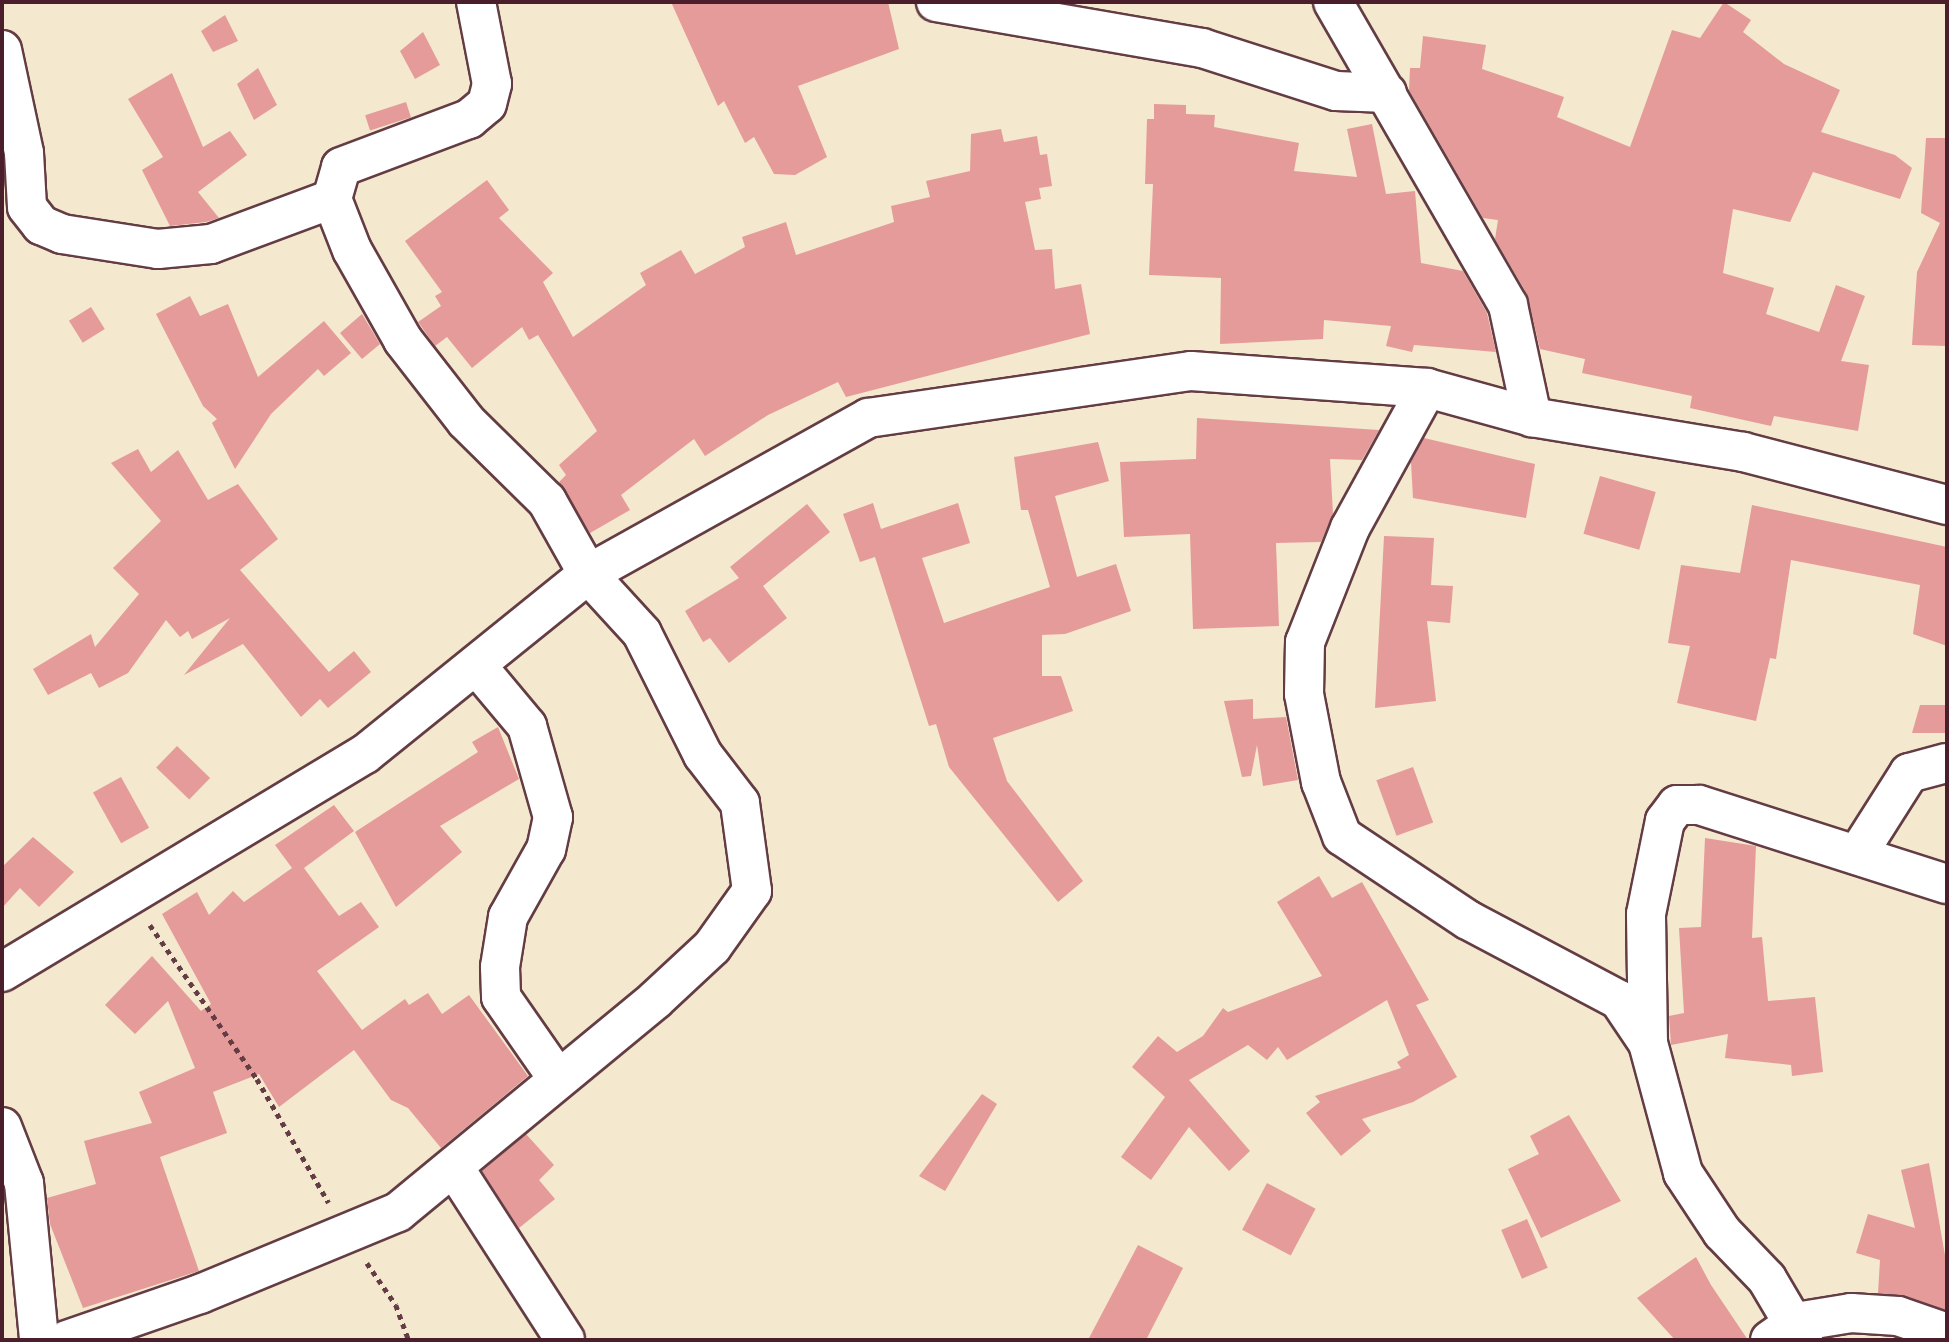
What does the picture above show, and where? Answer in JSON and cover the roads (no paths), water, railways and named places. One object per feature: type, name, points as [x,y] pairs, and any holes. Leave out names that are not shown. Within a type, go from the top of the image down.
[{"type":"street","points":[[67,1340],[398,1212],[455,1169],[712,947],[752,891],[740,803],[703,755],[642,633],[588,574],[547,501],[467,421],[403,340],[352,250],[332,199],[341,167],[469,119],[487,104],[492,84],[476,2]]},
{"type":"street","points":[[936,2],[1202,48],[1336,90],[1387,93]]},
{"type":"street","points":[[1333,2],[1508,305],[1532,417]]},
{"type":"street","points":[[2,50],[24,153],[27,207],[51,230],[89,243],[158,249],[211,244],[332,199]]},
{"type":"street","points":[[2,972],[365,754],[588,574],[868,418],[1191,371],[1427,388],[1532,417],[1743,452],[1947,505]]},
{"type":"street","points":[[1427,388],[1350,527],[1305,642],[1304,694],[1321,782],[1342,836],[1468,920],[1619,1000],[1648,1043]]},
{"type":"street","points":[[476,665],[527,726],[553,817],[546,849],[508,917],[500,967],[501,997],[558,1079]]},
{"type":"street","points":[[1857,856],[1909,773],[1947,762]]},
{"type":"street","points":[[1947,884],[1699,805],[1677,806],[1665,821],[1646,915],[1648,1043],[1683,1173],[1790,1334],[1852,1313],[1898,1316],[1947,1333]]},
{"type":"street","points":[[2,1127],[24,1183],[39,1340]]},
{"type":"street","points":[[455,1169],[565,1340]]}]
